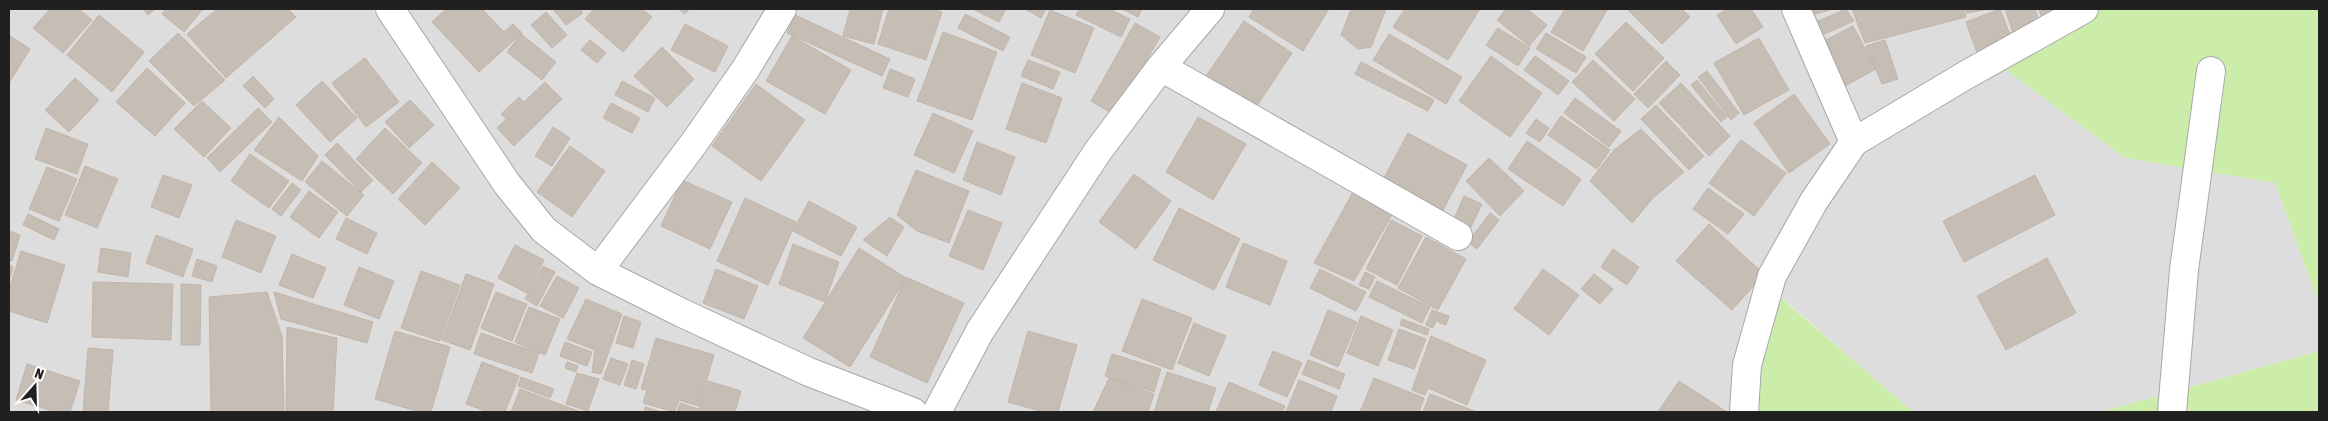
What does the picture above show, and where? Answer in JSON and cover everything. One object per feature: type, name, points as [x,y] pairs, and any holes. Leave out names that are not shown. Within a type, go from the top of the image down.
[{"type":"street","points":[[390,9],[507,184],[544,230],[598,271],[809,372],[913,412]]},
{"type":"street","points":[[598,271],[694,143],[745,70],[782,9]]},
{"type":"street","points":[[937,412],[990,315],[1098,151],[1161,67],[1210,9]]},
{"type":"street","points":[[1796,9],[1854,142]]},
{"type":"street","points":[[1744,412],[1747,365],[1772,276],[1814,201],[1854,142],[1966,74],[2084,9]]},
{"type":"street","points":[[1161,67],[1458,236]]},
{"type":"street","points":[[2172,412],[2184,270],[2211,71]]},
{"type":"shaded area","points":[[9,9],[373,9],[498,196],[535,241],[589,282],[681,327],[877,412],[9,412]]},
{"type":"shaded area","points":[[406,9],[2096,9],[2125,158],[2275,182],[2319,304],[2319,351],[2101,412],[1913,412],[1773,290],[1748,412],[951,412],[811,358],[603,258],[553,220],[519,177]]},
{"type":"green space","points":[[2096,9],[2319,9],[2319,304],[2275,183],[2125,158],[2002,67]]},
{"type":"green space","points":[[1772,290],[1913,412],[1748,412]]},
{"type":"green space","points":[[2319,351],[2319,412],[2101,412]]},
{"type":"building","points":[[50,9],[79,9],[92,20],[63,53],[33,28]]},
{"type":"building","points":[[143,9],[155,9],[148,15]]},
{"type":"building","points":[[166,9],[203,9],[184,32],[162,14]]},
{"type":"building","points":[[217,9],[288,9],[296,17],[226,78],[187,34]]},
{"type":"building","points":[[446,9],[482,9],[504,32],[513,24],[522,33],[479,72],[432,22]]},
{"type":"building","points":[[553,9],[580,9],[583,13],[566,25]]},
{"type":"building","points":[[594,9],[642,9],[652,17],[623,52],[585,19]]},
{"type":"building","points":[[678,9],[689,9],[685,14]]},
{"type":"building","points":[[850,9],[883,9],[874,44],[843,36]]},
{"type":"building","points":[[889,9],[932,9],[942,12],[926,60],[878,44]]},
{"type":"building","points":[[973,9],[1006,9],[999,22]]},
{"type":"building","points":[[1025,9],[1046,9],[1041,18]]},
{"type":"building","points":[[1079,9],[1109,9],[1130,19],[1121,37],[1076,15]]},
{"type":"building","points":[[1122,9],[1142,9],[1138,17]]},
{"type":"building","points":[[1254,9],[1329,9],[1303,51],[1249,17]]},
{"type":"building","points":[[1351,9],[1386,9],[1371,47],[1358,49],[1341,35]]},
{"type":"building","points":[[1405,9],[1480,9],[1448,60],[1393,27]]},
{"type":"building","points":[[1506,9],[1527,9],[1547,25],[1529,46],[1497,20]]},
{"type":"building","points":[[1565,9],[1607,10],[1583,51],[1551,32]]},
{"type":"building","points":[[1627,9],[1682,9],[1690,17],[1662,44]]},
{"type":"building","points":[[1728,9],[1751,9],[1763,27],[1736,44],[1717,15]]},
{"type":"building","points":[[1810,9],[1833,9],[1812,15]]},
{"type":"building","points":[[1846,9],[1854,21],[1820,36],[1814,23]]},
{"type":"building","points":[[1852,9],[1964,9],[1966,17],[1865,43]]},
{"type":"building","points":[[1966,9],[1989,9],[1967,13]]},
{"type":"building","points":[[2000,9],[2015,48],[1980,61],[1966,22]]},
{"type":"building","points":[[2005,9],[2035,9],[2041,27],[2014,36]]},
{"type":"building","points":[[2039,9],[2082,9],[2044,26]]},
{"type":"building","points":[[1050,10],[1094,28],[1075,73],[1031,55]]},
{"type":"building","points":[[546,12],[567,35],[552,48],[531,25]]},
{"type":"building","points":[[965,14],[1010,37],[1003,51],[958,28]]},
{"type":"building","points":[[99,15],[144,52],[112,92],[67,55]]},
{"type":"building","points":[[795,15],[890,59],[882,76],[787,33]]},
{"type":"building","points":[[1244,21],[1292,53],[1253,112],[1204,79]]},
{"type":"building","points":[[1626,22],[1664,58],[1633,91],[1595,54]]},
{"type":"building","points":[[1135,23],[1160,37],[1115,115],[1091,101]]},
{"type":"building","points":[[685,24],[728,46],[715,72],[671,50]]},
{"type":"building","points":[[1853,26],[1876,69],[1843,87],[1820,43]]},
{"type":"building","points":[[1498,28],[1530,48],[1518,66],[1486,45]]},
{"type":"building","points":[[943,32],[997,52],[972,120],[917,101]]},
{"type":"building","points":[[178,33],[225,80],[194,106],[149,61]]},
{"type":"building","points":[[1546,33],[1586,57],[1576,73],[1536,49]]},
{"type":"building","points":[[521,34],[556,62],[542,80],[507,52]]},
{"type":"building","points":[[1389,34],[1462,77],[1446,104],[1373,60]]},
{"type":"building","points":[[9,35],[30,49],[9,83]]},
{"type":"building","points":[[792,36],[851,70],[825,114],[766,81]]},
{"type":"building","points":[[1759,38],[1789,90],[1744,115],[1714,63]]},
{"type":"building","points":[[590,40],[606,53],[597,63],[581,50]]},
{"type":"building","points":[[1885,40],[1898,79],[1882,84],[1866,46]]},
{"type":"building","points":[[662,47],[694,79],[667,107],[634,76]]},
{"type":"building","points":[[1491,56],[1542,93],[1510,137],[1459,101]]},
{"type":"building","points":[[1535,56],[1569,81],[1558,95],[1524,70]]},
{"type":"building","points":[[365,58],[399,102],[366,127],[332,83]]},
{"type":"building","points":[[1028,60],[1060,72],[1053,89],[1021,76]]},
{"type":"building","points":[[1593,60],[1635,99],[1614,121],[1572,82]]},
{"type":"building","points":[[1666,61],[1680,75],[1648,108],[1634,94]]},
{"type":"building","points":[[1361,62],[1434,100],[1428,111],[1355,74]]},
{"type":"building","points":[[147,68],[185,103],[155,136],[116,102]]},
{"type":"building","points":[[890,69],[915,79],[908,97],[883,88]]},
{"type":"building","points":[[1707,71],[1739,113],[1731,120],[1698,77]]},
{"type":"building","points":[[253,76],[274,99],[265,108],[243,86]]},
{"type":"building","points":[[75,78],[99,100],[69,132],[45,110]]},
{"type":"building","points":[[1697,80],[1727,117],[1721,122],[1691,85]]},
{"type":"building","points":[[322,81],[357,118],[330,142],[296,105]]},
{"type":"building","points":[[622,81],[655,98],[648,112],[615,95]]},
{"type":"building","points":[[545,82],[562,99],[514,146],[497,128],[506,119],[501,114],[519,97],[524,102]]},
{"type":"building","points":[[1022,83],[1062,98],[1046,143],[1006,129]]},
{"type":"building","points":[[1681,83],[1730,136],[1709,156],[1659,103]]},
{"type":"building","points":[[756,84],[805,120],[761,181],[712,146]]},
{"type":"building","points":[[1794,94],[1830,144],[1789,173],[1754,123]]},
{"type":"building","points":[[1575,98],[1621,131],[1609,147],[1564,113]]},
{"type":"building","points":[[410,100],[434,125],[409,148],[385,122]]},
{"type":"building","points":[[202,101],[231,128],[204,157],[174,129]]},
{"type":"building","points":[[611,103],[640,118],[632,133],[603,118]]},
{"type":"building","points":[[1656,105],[1704,156],[1689,170],[1641,119]]},
{"type":"building","points":[[258,108],[272,122],[220,172],[207,158]]},
{"type":"building","points":[[933,113],[973,131],[954,173],[914,155]]},
{"type":"building","points":[[1561,116],[1610,150],[1597,169],[1548,135]]},
{"type":"building","points":[[279,117],[318,156],[302,181],[254,150]]},
{"type":"building","points":[[1198,117],[1246,144],[1213,200],[1166,172]]},
{"type":"building","points":[[1536,119],[1549,128],[1540,142],[1526,133]]},
{"type":"building","points":[[553,127],[570,138],[552,166],[535,156]]},
{"type":"building","points":[[46,128],[88,144],[77,174],[35,159]]},
{"type":"building","points":[[385,128],[422,163],[393,194],[356,159]]},
{"type":"building","points":[[1641,129],[1684,172],[1653,198],[1632,223],[1590,181],[1614,150]]},
{"type":"building","points":[[1408,133],[1467,165],[1443,210],[1384,178]]},
{"type":"building","points":[[1741,140],[1786,173],[1754,216],[1709,183]]},
{"type":"building","points":[[1527,141],[1581,179],[1563,206],[1508,169]]},
{"type":"building","points":[[977,142],[1015,157],[1001,195],[963,180]]},
{"type":"building","points":[[337,143],[373,180],[361,192],[325,155]]},
{"type":"building","points":[[570,146],[605,171],[572,217],[537,192]]},
{"type":"building","points":[[250,154],[289,181],[269,208],[231,181]]},
{"type":"building","points":[[1489,158],[1524,191],[1500,216],[1466,181]]},
{"type":"building","points":[[322,161],[364,195],[347,216],[305,182]]},
{"type":"building","points":[[432,162],[460,188],[425,225],[398,199]]},
{"type":"building","points":[[85,166],[118,179],[97,228],[65,215]]},
{"type":"building","points":[[47,167],[77,179],[59,221],[29,209]]},
{"type":"building","points":[[916,170],[969,191],[949,243],[917,231],[897,215]]},
{"type":"building","points":[[1134,174],[1171,201],[1136,249],[1099,222]]},
{"type":"building","points":[[163,175],[192,185],[179,218],[151,207]]},
{"type":"building","points":[[2035,175],[2055,215],[1964,262],[1943,221]]},
{"type":"building","points":[[682,180],[732,202],[710,249],[661,226]]},
{"type":"building","points":[[292,183],[301,190],[281,216],[272,209]]},
{"type":"building","points":[[1708,188],[1744,214],[1728,234],[1693,209]]},
{"type":"building","points":[[309,191],[338,212],[319,238],[290,217]]},
{"type":"building","points":[[1353,192],[1393,213],[1354,281],[1314,263]]},
{"type":"building","points":[[1464,196],[1482,204],[1470,229],[1453,221]]},
{"type":"building","points":[[745,198],[796,222],[768,285],[717,261]]},
{"type":"building","points":[[809,201],[857,227],[841,256],[793,231]]},
{"type":"building","points":[[1179,208],[1240,239],[1214,290],[1153,260]]},
{"type":"building","points":[[968,210],[1002,223],[983,270],[949,256]]},
{"type":"building","points":[[1490,213],[1499,220],[1477,249],[1468,242]]},
{"type":"building","points":[[28,214],[59,229],[54,240],[23,225]]},
{"type":"building","points":[[890,217],[904,227],[887,256],[863,240]]},
{"type":"building","points":[[346,218],[377,233],[367,254],[336,239]]},
{"type":"building","points":[[236,220],[276,236],[261,273],[222,257]]},
{"type":"building","points":[[1391,220],[1422,236],[1397,285],[1366,269]]},
{"type":"building","points":[[1709,224],[1764,274],[1732,310],[1676,261]]},
{"type":"building","points":[[9,231],[20,235],[12,261],[9,260]]},
{"type":"building","points":[[156,235],[193,249],[183,277],[146,263]]},
{"type":"building","points":[[1426,237],[1466,259],[1438,310],[1398,288]]},
{"type":"building","points":[[1243,243],[1287,261],[1270,305],[1226,287]]},
{"type":"building","points":[[793,244],[839,262],[825,302],[779,284]]},
{"type":"building","points":[[515,245],[544,260],[527,293],[498,278]]},
{"type":"building","points":[[101,248],[131,253],[128,277],[98,272]]},
{"type":"building","points":[[859,248],[906,278],[850,367],[803,338]]},
{"type":"building","points":[[1613,249],[1639,267],[1627,285],[1601,267]]},
{"type":"building","points":[[21,251],[65,265],[47,323],[9,311],[9,290]]},
{"type":"building","points":[[292,254],[326,268],[313,298],[279,285]]},
{"type":"building","points":[[2047,258],[2076,313],[2006,350],[1977,296]]},
{"type":"building","points":[[197,259],[217,266],[212,282],[192,276]]},
{"type":"building","points":[[9,265],[13,267],[9,282]]},
{"type":"building","points":[[543,266],[555,272],[537,306],[525,299]]},
{"type":"building","points":[[359,267],[394,281],[379,319],[344,305]]},
{"type":"building","points":[[716,269],[758,286],[744,319],[703,303]]},
{"type":"building","points":[[1320,269],[1366,292],[1356,311],[1310,288]]},
{"type":"building","points":[[1543,269],[1579,295],[1549,335],[1514,309]]},
{"type":"building","points":[[421,271],[460,285],[440,341],[401,328]]},
{"type":"building","points":[[1365,272],[1375,277],[1369,289],[1359,285]]},
{"type":"building","points":[[466,274],[494,284],[470,350],[442,340]]},
{"type":"building","points":[[1594,274],[1613,289],[1600,304],[1581,289]]},
{"type":"building","points":[[557,276],[579,288],[563,318],[540,306]]},
{"type":"building","points":[[906,277],[964,303],[927,383],[870,357]]},
{"type":"building","points":[[1377,281],[1430,307],[1422,323],[1369,297]]},
{"type":"building","points":[[93,282],[173,284],[171,340],[92,337]]},
{"type":"building","points":[[181,284],[201,285],[200,345],[181,345]]},
{"type":"building","points":[[267,292],[282,336],[284,412],[211,412],[209,297]]},
{"type":"building","points":[[274,292],[373,322],[367,343],[281,319]]},
{"type":"building","points":[[496,292],[527,304],[512,341],[481,328]]},
{"type":"building","points":[[586,299],[622,314],[601,374],[592,372],[595,350],[567,339]]},
{"type":"building","points":[[1142,299],[1192,318],[1172,370],[1122,351]]},
{"type":"building","points":[[529,307],[560,319],[545,355],[515,342]]},
{"type":"building","points":[[1328,310],[1357,322],[1338,367],[1310,355]]},
{"type":"building","points":[[1432,310],[1449,316],[1446,325],[1436,321],[1433,328],[1426,325]]},
{"type":"building","points":[[624,316],[641,322],[633,348],[616,343]]},
{"type":"building","points":[[1361,316],[1393,330],[1378,366],[1347,353]]},
{"type":"building","points":[[1402,319],[1429,329],[1427,335],[1400,325]]},
{"type":"building","points":[[1194,323],[1226,336],[1209,376],[1178,363]]},
{"type":"building","points":[[287,327],[337,338],[333,412],[286,412]]},
{"type":"building","points":[[1399,329],[1426,339],[1414,369],[1388,360]]},
{"type":"building","points":[[395,331],[450,347],[431,412],[420,412],[375,399]]},
{"type":"building","points":[[1028,331],[1077,345],[1058,412],[1043,412],[1008,402]]},
{"type":"building","points":[[481,333],[539,353],[532,373],[474,354]]},
{"type":"building","points":[[1431,336],[1486,360],[1467,405],[1428,388],[1425,395],[1412,390]]},
{"type":"building","points":[[656,338],[714,355],[699,406],[679,400],[674,412],[643,403],[647,390],[641,389]]},
{"type":"building","points":[[565,342],[592,352],[587,366],[560,356]]},
{"type":"building","points":[[88,348],[113,350],[108,412],[83,412]]},
{"type":"building","points":[[1273,351],[1302,363],[1287,397],[1259,385]]},
{"type":"building","points":[[1112,354],[1161,369],[1154,392],[1105,376]]},
{"type":"building","points":[[611,358],[628,364],[620,385],[603,379]]},
{"type":"building","points":[[632,360],[644,364],[636,389],[624,385]]},
{"type":"building","points":[[1308,360],[1345,374],[1339,389],[1302,374]]},
{"type":"building","points":[[482,362],[519,376],[505,412],[488,412],[466,404]]},
{"type":"building","points":[[567,362],[578,366],[576,372],[565,368]]},
{"type":"building","points":[[27,364],[80,381],[70,412],[56,412],[16,400]]},
{"type":"building","points":[[1167,372],[1216,388],[1208,412],[1154,412]]},
{"type":"building","points":[[577,373],[599,379],[588,411],[566,404]]},
{"type":"building","points":[[521,377],[554,389],[550,398],[518,386]]},
{"type":"building","points":[[1109,378],[1154,394],[1148,412],[1093,412]]},
{"type":"building","points":[[1374,378],[1424,398],[1419,412],[1360,412]]},
{"type":"building","points":[[1299,380],[1337,396],[1331,412],[1286,412]]},
{"type":"building","points":[[708,381],[741,391],[735,412],[677,412],[680,403],[699,409]]},
{"type":"building","points":[[1679,381],[1727,412],[1658,412]]},
{"type":"building","points":[[1229,382],[1285,406],[1282,412],[1216,412]]},
{"type":"building","points":[[520,389],[562,405],[559,412],[511,412]]},
{"type":"building","points":[[1430,394],[1477,412],[1423,412]]},
{"type":"building","points":[[562,405],[581,412],[560,412]]},
{"type":"building","points":[[645,407],[661,412],[644,412]]}]
